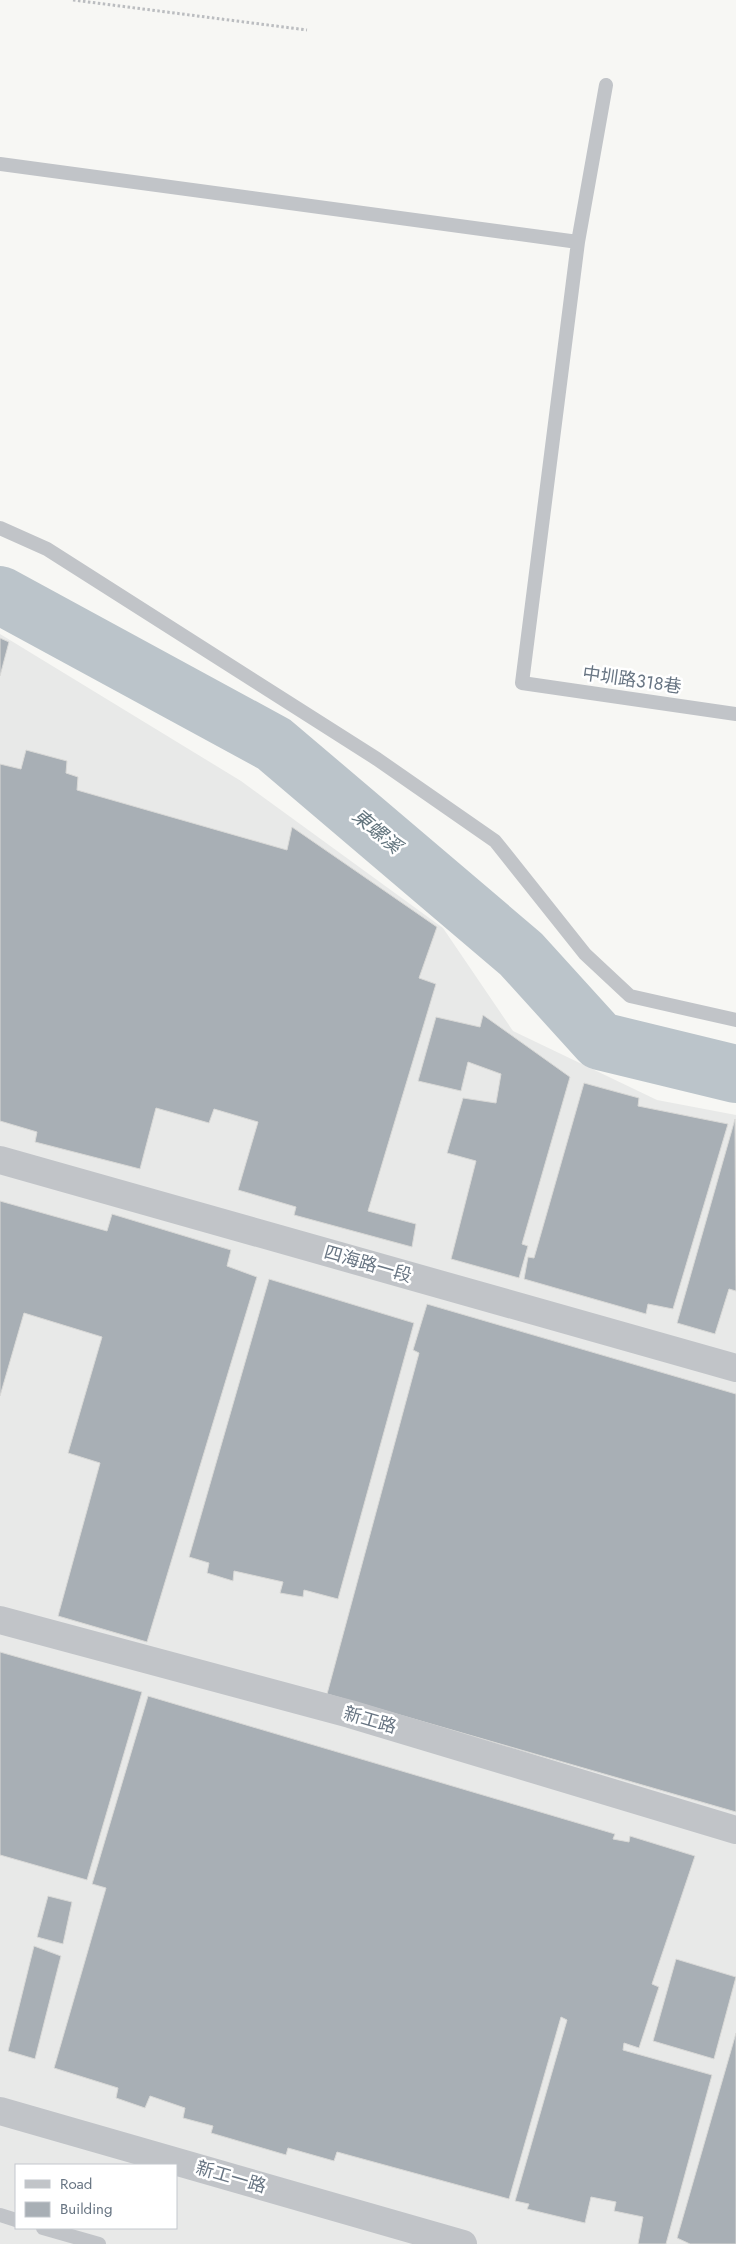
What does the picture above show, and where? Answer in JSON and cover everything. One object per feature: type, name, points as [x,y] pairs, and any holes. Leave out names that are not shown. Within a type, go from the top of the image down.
[{"type":"street","name":"四海路一段","points":[[0,1160],[736,1368]]},
{"type":"street","name":"新工路","points":[[0,1620],[350,1714],[736,1830]]},
{"type":"street","name":"新工一路","points":[[0,2111],[463,2244]]},
{"type":"lane","points":[[0,164],[578,242],[606,85]]},
{"type":"lane","name":"中圳路318巷","points":[[578,242],[522,683],[736,714]]},
{"type":"lane","points":[[0,528],[55,554],[378,759],[495,841],[586,954],[630,996],[736,1020]]},
{"type":"lane","points":[[0,2215],[15,2220]]},
{"type":"lane","points":[[46,2229],[99,2244]]},
{"type":"path","points":[[73,0],[306,30]]},
{"type":"shaded area","points":[[0,634],[241,781],[443,928],[513,1031],[657,1100],[736,1115],[736,2244],[0,2244]]},
{"type":"building","points":[[0,638],[9,642],[0,676]]},
{"type":"building","points":[[26,750],[67,761],[66,773],[78,777],[77,790],[287,850],[292,827],[437,927],[419,978],[436,984],[368,1211],[416,1224],[412,1247],[294,1215],[296,1207],[238,1190],[258,1122],[214,1109],[209,1123],[156,1108],[140,1169],[35,1142],[37,1132],[0,1121],[0,764],[21,769]]},
{"type":"building","points":[[483,1015],[570,1077],[522,1244],[528,1246],[519,1278],[451,1259],[476,1161],[447,1153],[463,1098],[496,1103],[501,1074],[468,1062],[461,1091],[418,1081],[436,1017],[480,1027]]},
{"type":"building","points":[[584,1083],[639,1098],[638,1106],[728,1124],[673,1309],[648,1304],[646,1314],[524,1279],[528,1257],[534,1258]]},
{"type":"building","points":[[735,1119],[736,1291],[729,1289],[715,1334],[677,1323]]},
{"type":"building","points":[[0,1201],[107,1231],[112,1214],[231,1250],[227,1266],[257,1277],[147,1642],[58,1616],[100,1463],[68,1453],[102,1337],[24,1313],[0,1396]]},
{"type":"building","points":[[269,1279],[414,1323],[338,1599],[304,1590],[303,1597],[280,1593],[283,1582],[234,1571],[233,1581],[207,1573],[209,1563],[189,1557]]},
{"type":"building","points":[[427,1304],[736,1394],[736,1812],[327,1694],[419,1353],[413,1350]]},
{"type":"building","points":[[0,1652],[142,1692],[87,1880],[0,1855]]},
{"type":"building","points":[[148,1696],[615,1834],[613,1839],[629,1842],[630,1836],[695,1856],[652,1984],[659,1987],[639,2048],[624,2043],[623,2050],[712,2075],[666,2244],[638,2244],[643,2217],[614,2211],[616,2202],[591,2197],[585,2223],[527,2209],[529,2204],[515,2201],[567,2020],[561,2017],[509,2199],[337,2152],[334,2161],[288,2148],[286,2155],[211,2133],[213,2126],[183,2118],[185,2108],[150,2096],[145,2108],[116,2098],[118,2088],[54,2068],[106,1888],[92,1884]]},
{"type":"building","points":[[48,1896],[72,1902],[63,1944],[37,1937]]},
{"type":"building","points":[[34,1946],[61,1956],[35,2059],[8,2051]]},
{"type":"building","points":[[676,1959],[736,1977],[714,2059],[653,2041]]},
{"type":"building","points":[[736,2033],[736,2244],[690,2244],[677,2238]]},
{"type":"waterway","name":"東螺溪","points":[[0,595],[274,744],[521,954],[600,1041],[736,1074]]}]
